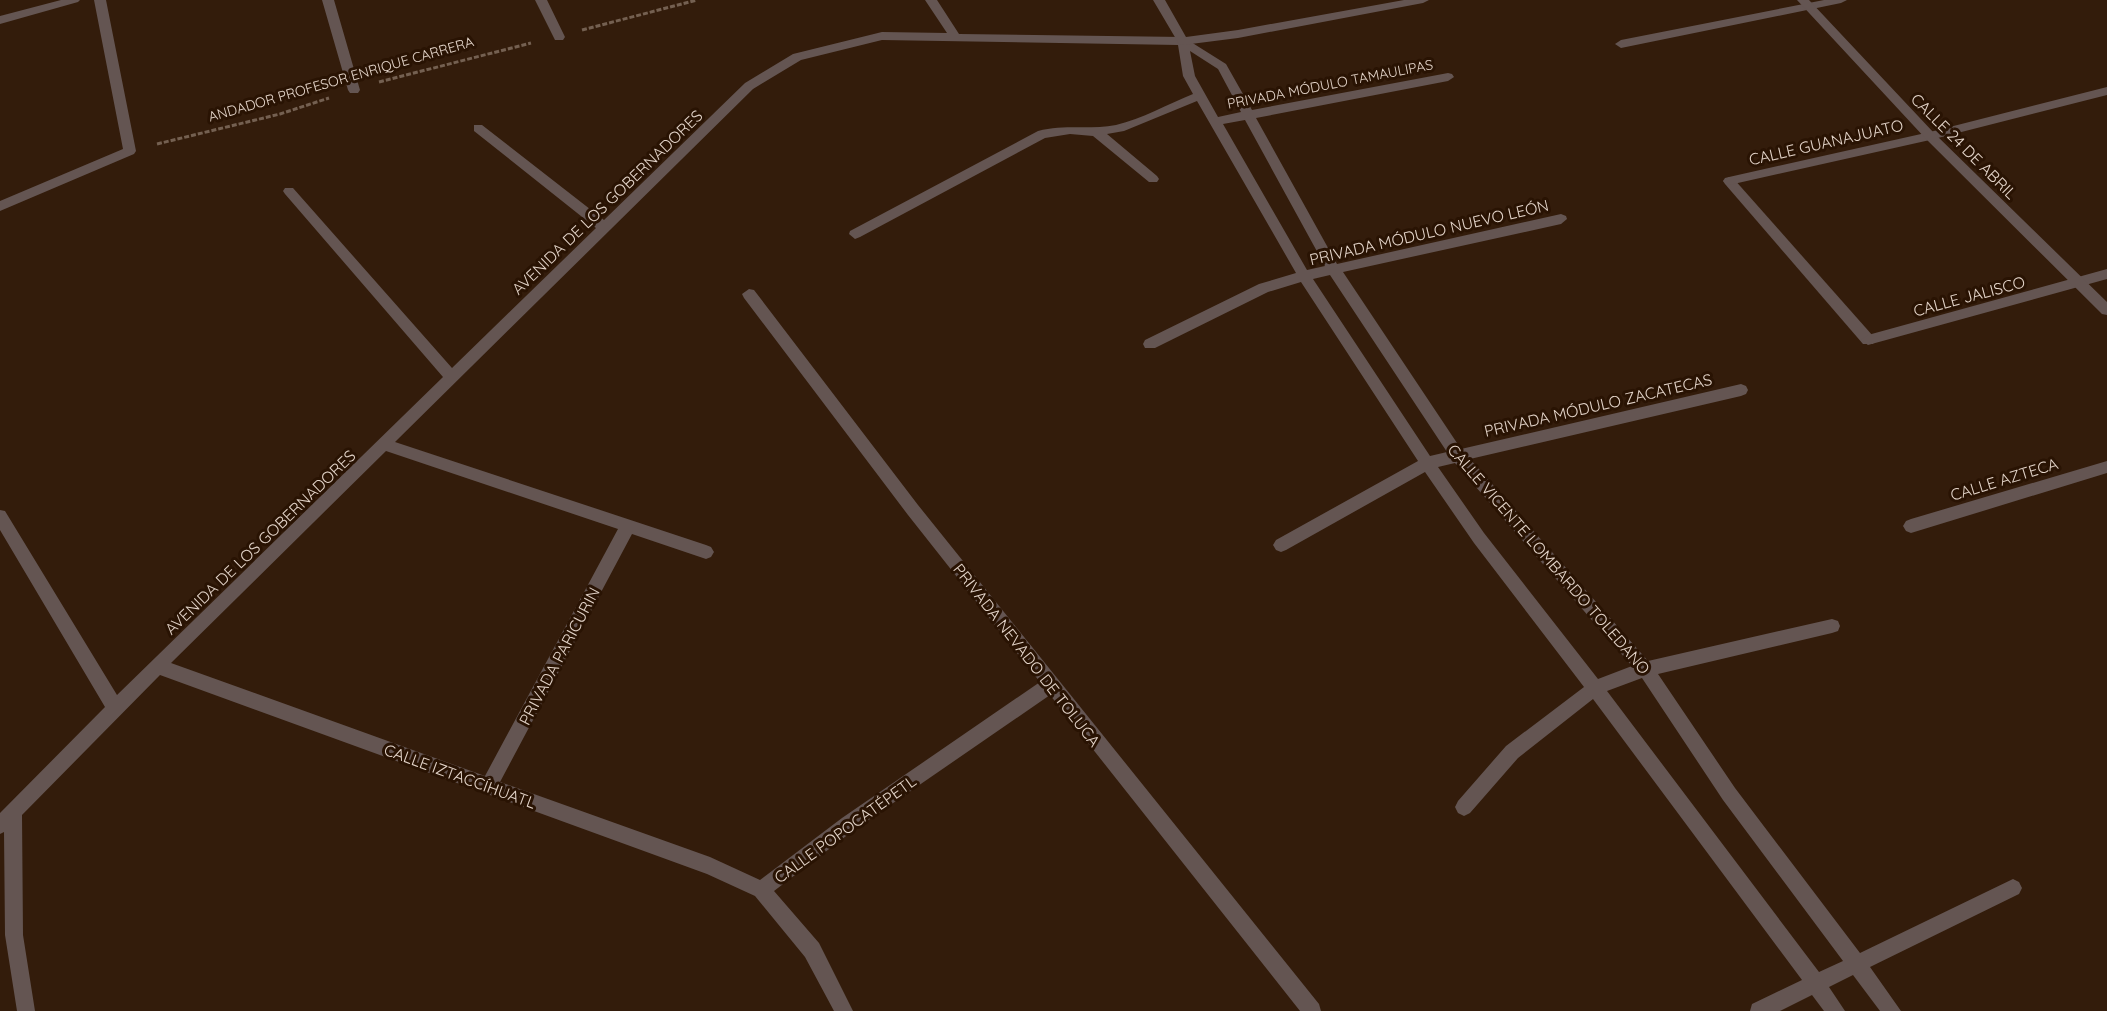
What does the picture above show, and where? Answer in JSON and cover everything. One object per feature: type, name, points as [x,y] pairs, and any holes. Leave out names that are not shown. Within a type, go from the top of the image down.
[{"type":"street","points":[[0,20],[74,0]]},
{"type":"street","points":[[0,206],[130,151],[100,0]]},
{"type":"street","points":[[328,0],[354,90]]},
{"type":"street","points":[[541,0],[559,37]]},
{"type":"street","points":[[931,0],[956,38]]},
{"type":"street","name":"CALLE VICENTE LOMBARDO TOLEDANO","points":[[1159,0],[1183,41],[1189,76],[1305,276],[1427,463],[1479,538],[1595,688],[1836,1011]]},
{"type":"street","name":"AVENIDA DE LOS GOBERNADORES","points":[[7,820],[157,666],[749,86],[797,57],[882,36],[1183,41],[1250,32],[1423,0]]},
{"type":"street","points":[[1621,44],[1806,3],[1841,0]]},
{"type":"street","name":"CALLE 24 DE ABRIL","points":[[1806,3],[1930,136],[2107,309]]},
{"type":"street","name":"CALLE VICENTE LOMBARDO TOLEDANO","points":[[1183,41],[1222,67],[1250,114],[1334,270],[1458,456],[1645,669],[1729,794],[1892,1011]]},
{"type":"street","name":"PRIVADA MÓDULO TAMAULIPAS","points":[[1217,121],[1448,77]]},
{"type":"street","name":"CALLE GUANAJUATO","points":[[1868,340],[1729,180],[1930,136],[2107,91]]},
{"type":"street","points":[[855,234],[1042,134],[1070,130],[1096,132],[1120,128],[1201,95]]},
{"type":"street","points":[[478,128],[605,228]]},
{"type":"street","points":[[1096,132],[1153,179]]},
{"type":"street","points":[[290,191],[452,378]]},
{"type":"street","name":"PRIVADA MÓDULO NUEVO LEÓN","points":[[1150,345],[1264,288],[1305,276],[1561,219]]},
{"type":"street","name":"CALLE JALISCO","points":[[1868,340],[2079,284],[2107,274]]},
{"type":"street","name":"PRIVADA NEVADO DE TOLUCA","points":[[749,294],[913,510],[1050,685],[1312,1011]]},
{"type":"street","name":"PRIVADA MÓDULO ZACATECAS","points":[[1281,545],[1427,463],[1741,390]]},
{"type":"street","points":[[384,444],[706,552]]},
{"type":"street","name":"CALLE AZTECA","points":[[1911,526],[2107,467]]},
{"type":"street","points":[[0,516],[115,708]]},
{"type":"street","name":"PRIVADA PARICURIN","points":[[489,786],[628,526]]},
{"type":"street","points":[[1464,807],[1512,752],[1595,688],[1645,669],[1832,626]]},
{"type":"street","name":"CALLE IZTACCÍHUATL","points":[[157,666],[710,866],[761,890]]},
{"type":"street","name":"CALLE POPOCATÉPETL","points":[[844,1011],[812,950],[761,890],[848,824],[1050,685]]},
{"type":"street","points":[[7,820],[14,935],[26,1011]]},
{"type":"street","points":[[1759,1011],[2013,888]]},
{"type":"path","name":"ANDADOR PROFESOR ENRIQUE CARRERA","points":[[130,151],[280,114],[410,73],[559,37],[697,0]]}]
